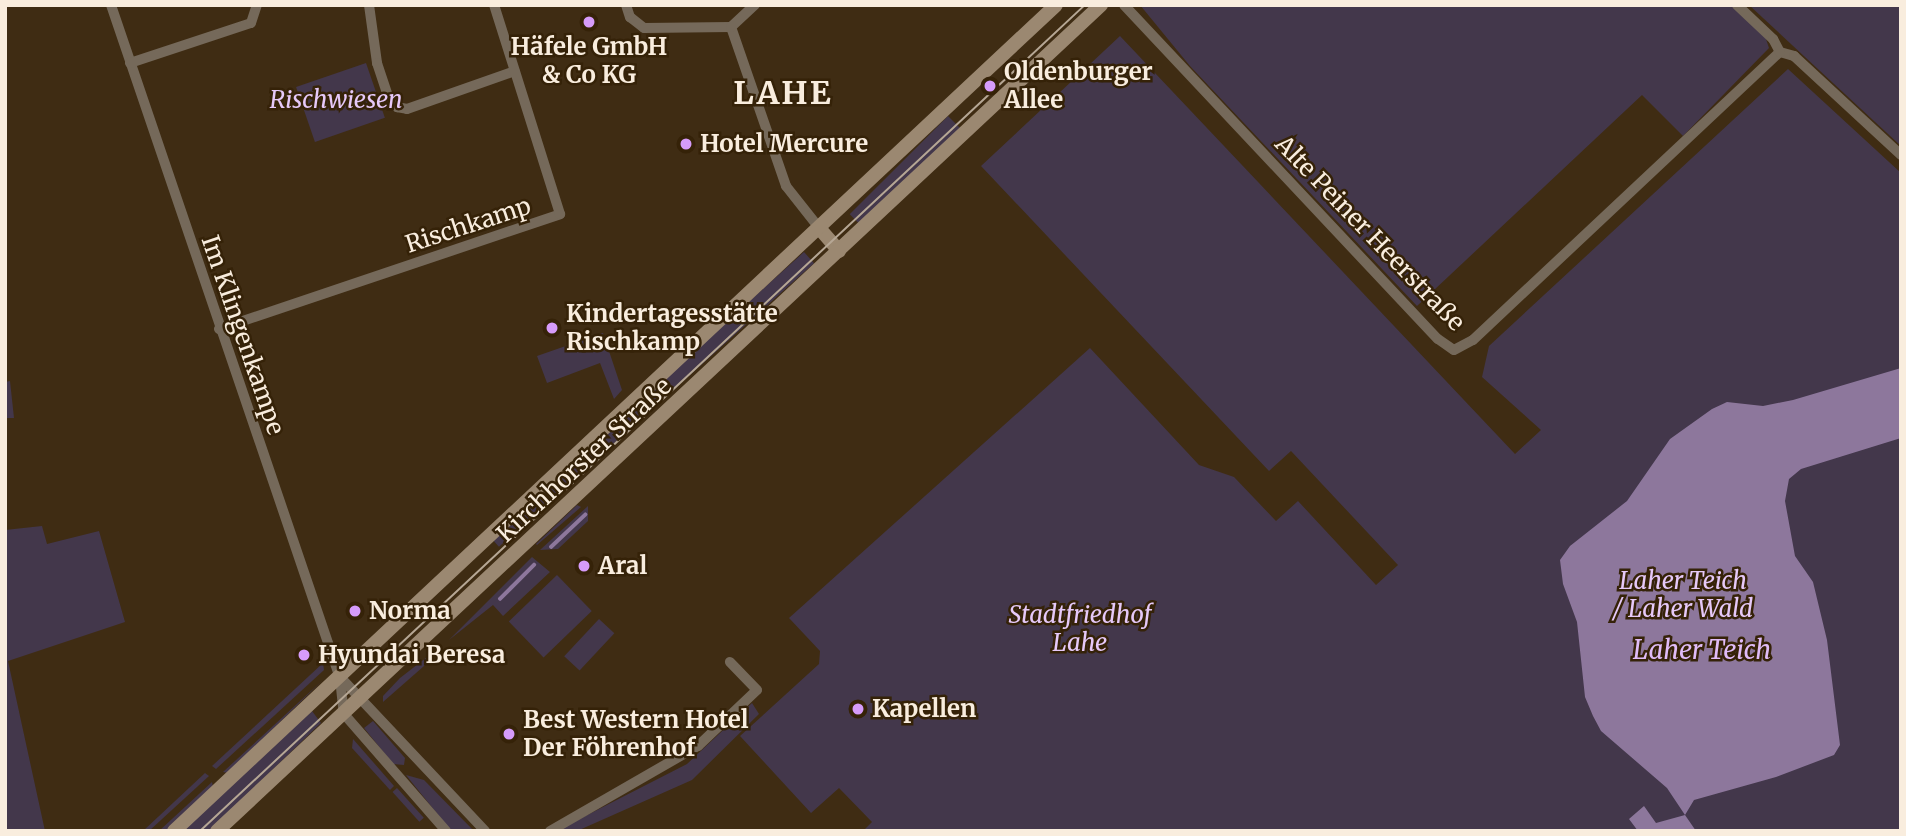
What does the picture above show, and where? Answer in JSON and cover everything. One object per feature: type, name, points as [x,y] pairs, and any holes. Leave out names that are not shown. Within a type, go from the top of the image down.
[{"type":"main road","name":"Kirchhorster Straße","points":[[174,831],[820,229],[1056,5]]},
{"type":"main road","name":"Kirchhorster Straße","points":[[217,831],[1101,5]]},
{"type":"main road","points":[[820,229],[839,251]]},
{"type":"street","name":"Im Klingenkampe","points":[[111,5],[219,329],[340,677]]},
{"type":"street","points":[[130,63],[251,23],[257,5]]},
{"type":"street","points":[[369,5],[377,63],[390,102],[397,107],[407,108],[515,71]]},
{"type":"street","name":"Rischkamp","points":[[219,329],[556,218],[560,206],[494,5]]},
{"type":"street","points":[[626,5],[630,18],[644,28],[731,27],[755,5]]},
{"type":"street","name":"Alte Peiner Heerstraße","points":[[1125,5],[1438,340],[1454,350],[1473,340],[1780,52]]},
{"type":"street","points":[[1737,5],[1773,39],[1780,52],[1794,56],[1901,155]]},
{"type":"street","points":[[731,27],[783,178],[820,229]]},
{"type":"street","points":[[550,831],[698,746],[757,690],[730,662]]},
{"type":"street","points":[[340,677],[485,831]]},
{"type":"street","points":[[340,677],[344,714],[446,831]]},
{"type":"green space","points":[[1140,5],[1731,5],[1765,36],[1769,48],[1683,136],[1642,95],[1417,306],[1190,66]]},
{"type":"green space","points":[[1749,5],[1901,5],[1901,146]]},
{"type":"green space","points":[[1120,36],[1515,454],[1541,430],[1482,377],[1489,346],[1788,69],[1901,173],[1901,831],[863,831],[872,822],[839,788],[811,813],[740,736],[819,664],[820,651],[789,618],[1090,348],[1199,465],[1234,477],[1276,521],[1298,501],[1376,585],[1398,565],[1291,451],[1269,471],[981,166]]},
{"type":"green space","name":"Rischwiesen","points":[[366,63],[385,118],[315,142],[296,87]]},
{"type":"green space","points":[[948,116],[961,129],[862,227],[850,214]]},
{"type":"green space","points":[[804,252],[814,263],[499,547],[489,536]]},
{"type":"green space","points":[[603,333],[622,390],[614,399],[600,363],[547,383],[537,356]]},
{"type":"green space","points":[[10,381],[14,418],[5,418],[5,382]]},
{"type":"green space","points":[[577,505],[581,507],[536,544]]},
{"type":"green space","points":[[588,506],[588,521],[558,549],[540,550]]},
{"type":"green space","points":[[42,526],[47,544],[99,531],[125,622],[8,661],[45,831],[5,831],[5,530]]},
{"type":"green space","points":[[532,557],[550,572],[503,616],[493,605],[449,640]]},
{"type":"green space","points":[[557,575],[592,611],[544,658],[509,622]]},
{"type":"green space","points":[[599,619],[614,633],[580,671],[564,656]]},
{"type":"green space","points":[[440,647],[440,652],[383,702],[383,696],[400,678]]},
{"type":"green space","points":[[323,663],[324,670],[216,769],[212,766]]},
{"type":"green space","points":[[323,680],[228,773],[223,772]]},
{"type":"green space","points":[[752,703],[759,714],[692,780],[577,831],[556,831],[687,764]]},
{"type":"green space","points":[[312,711],[321,723],[209,831],[182,831]]},
{"type":"green space","points":[[373,721],[405,758],[404,765],[393,764],[364,728]]},
{"type":"green space","points":[[353,739],[394,786],[390,790],[352,748]]},
{"type":"green space","points":[[205,773],[209,776],[149,831],[143,831]]},
{"type":"green space","points":[[406,775],[424,780],[474,831],[451,831]]},
{"type":"green space","points":[[212,782],[213,787],[166,831],[159,831]]},
{"type":"green space","points":[[397,788],[424,818],[419,822],[393,792]]},
{"type":"water","name":"Laher Teich","points":[[1901,368],[1901,438],[1801,469],[1789,479],[1785,501],[1795,556],[1813,582],[1827,640],[1840,745],[1834,755],[1776,777],[1694,800],[1685,815],[1667,788],[1601,731],[1593,716],[1585,697],[1577,622],[1563,584],[1560,560],[1570,546],[1627,501],[1670,439],[1712,409],[1727,402],[1763,406],[1793,400]]},
{"type":"water","points":[[1644,806],[1656,823],[1685,815],[1696,831],[1638,831],[1629,819]]},
{"type":"waterway","points":[[551,547],[585,515]]},
{"type":"waterway","points":[[500,599],[534,565]]},
{"type":"tram line","points":[[200,831],[1085,5]]},
{"type":"place","name":"Häfele GmbH & Co KG","points":[[589,22]]},
{"type":"place","name":"Oldenburger Allee","points":[[990,86]]},
{"type":"place","name":"Hotel Mercure","points":[[686,144]]},
{"type":"place","name":"Kindertagesstätte Rischkamp","points":[[552,328]]},
{"type":"place","name":"Aral","points":[[584,566]]},
{"type":"place","name":"Norma","points":[[355,611]]},
{"type":"place","name":"Hyundai Beresa","points":[[304,655]]},
{"type":"place","name":"Kapellen","points":[[858,709]]},
{"type":"place","name":"Best Western Hotel Der Föhrenhof","points":[[509,734]]},
{"type":"district","name":"LAHE","points":[[783,93]]},
{"type":"park label","name":"Laher Teich / Laher Wald","points":[[1683,595]]},
{"type":"park label","name":"Stadtfriedhof Lahe","points":[[1080,629]]}]
